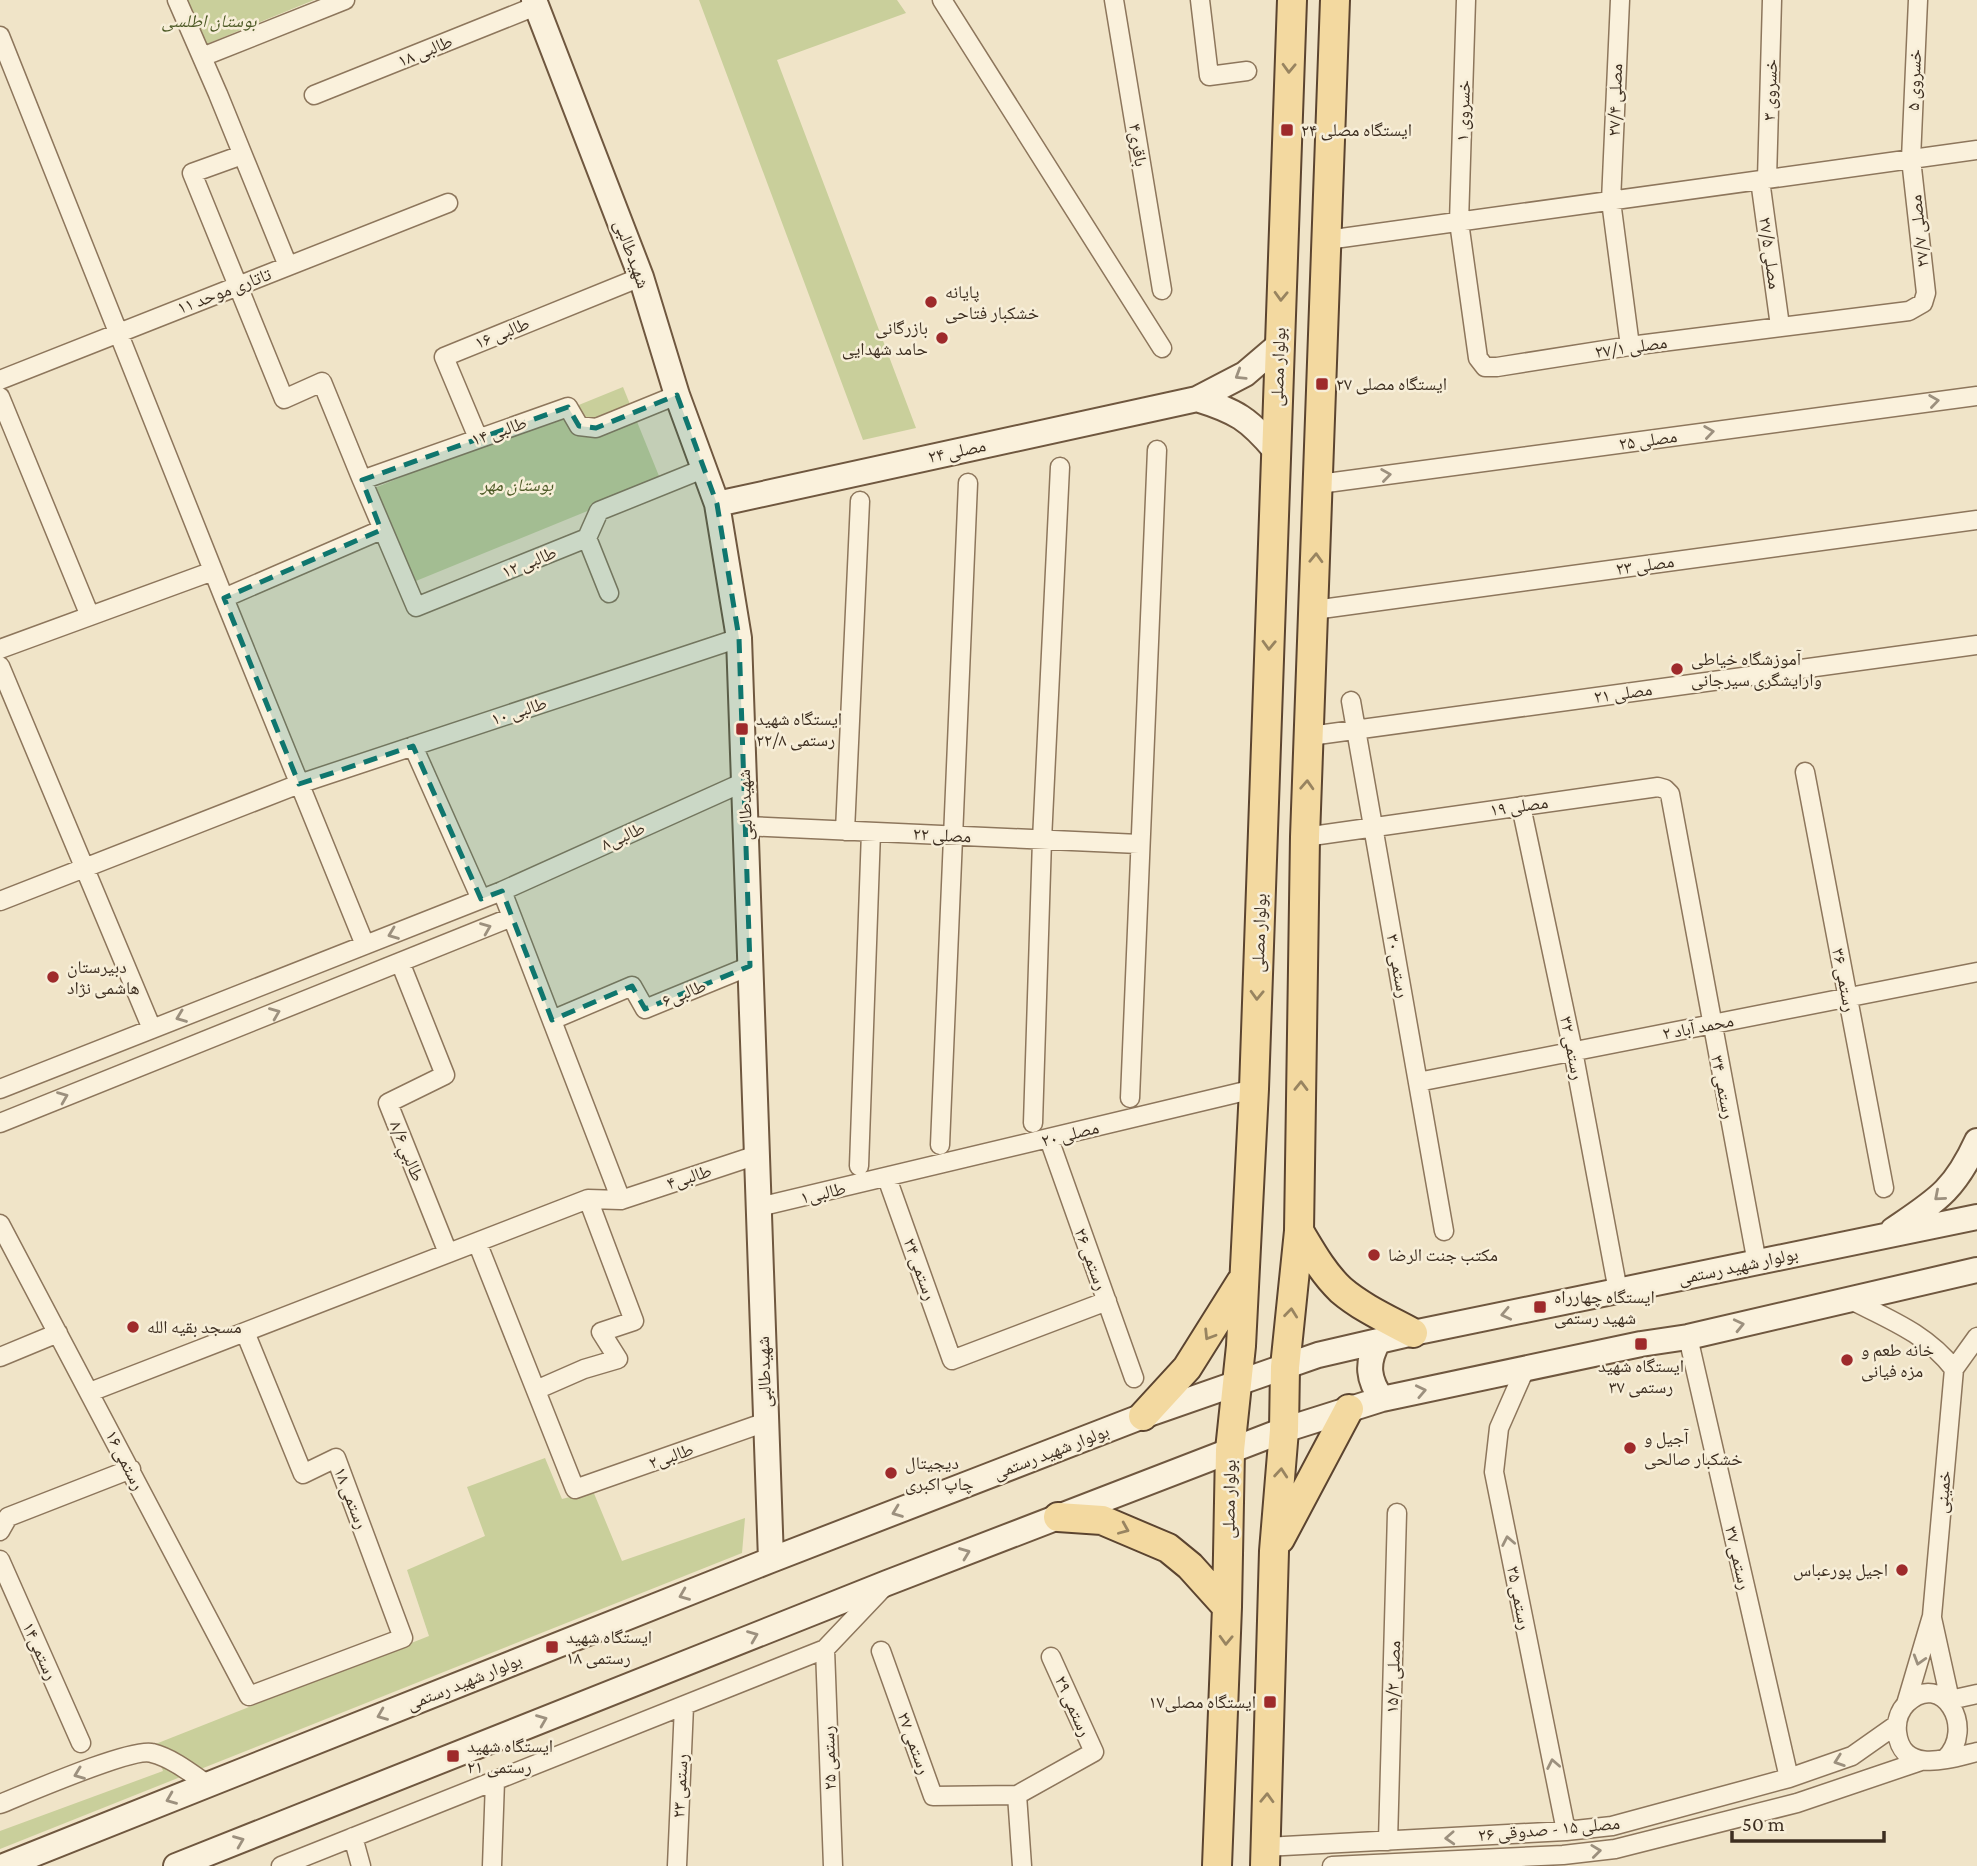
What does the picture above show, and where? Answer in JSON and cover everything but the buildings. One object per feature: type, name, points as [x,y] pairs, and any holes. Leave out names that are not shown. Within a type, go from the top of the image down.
[{"type":"main road","name":"بولوار مصلی","points":[[1217,1866],[1230,1450],[1235,1382],[1241,1346],[1254,1089],[1292,0]]},
{"type":"main road","points":[[1266,1857],[1274,1551],[1284,1430],[1285,1367],[1298,1231],[1305,837],[1335,0]]},
{"type":"main road","name":"شهیدطالبی","points":[[535,3],[641,276],[677,395],[717,504],[739,638],[771,1560]]},
{"type":"main road","name":"مصلی ۲۴","points":[[717,504],[1197,399],[1245,374],[1279,345]]},
{"type":"main road","points":[[1197,399],[1228,409],[1255,426],[1275,450]]},
{"type":"main road","points":[[1885,1236],[1943,1196],[1964,1170],[1977,1141]]},
{"type":"main road","name":"بولوار شهید رستمی","points":[[4,1866],[771,1560],[1235,1382],[1318,1355],[1413,1333],[1977,1217]]},
{"type":"main road","points":[[1298,1231],[1317,1262],[1341,1289],[1363,1305],[1413,1333]]},
{"type":"main road","points":[[176,1866],[887,1583],[1284,1430],[1382,1399],[1641,1344],[1688,1337],[1977,1270]]},
{"type":"main road","points":[[1143,1416],[1187,1368],[1244,1276]]},
{"type":"main road","points":[[1378,1342],[1371,1352],[1370,1377],[1382,1399]]},
{"type":"main road","points":[[1274,1551],[1349,1409]]},
{"type":"main road","points":[[1058,1517],[1102,1520],[1168,1548],[1190,1566],[1227,1607]]},
{"type":"street","points":[[177,0],[288,266]]},
{"type":"street","points":[[202,57],[345,0]]},
{"type":"street","points":[[942,0],[1162,348]]},
{"type":"street","points":[[960,0],[965,36]]},
{"type":"street","name":"باقری۴","points":[[1114,0],[1162,290]]},
{"type":"street","points":[[1200,0],[1209,76],[1247,71]]},
{"type":"street","name":"خسروی ۱","points":[[1459,222],[1466,0]]},
{"type":"street","name":"مصلی ۲۷/۴","points":[[1620,0],[1611,201],[1630,346]]},
{"type":"street","name":"خسروی ۳","points":[[1764,180],[1773,0]]},
{"type":"street","name":"خسروی ۵","points":[[1911,159],[1918,0]]},
{"type":"street","name":"طالبی ۱۸","points":[[314,95],[535,3]]},
{"type":"street","points":[[0,36],[223,598],[365,945]]},
{"type":"street","points":[[1327,240],[1977,150]]},
{"type":"street","points":[[223,598],[382,530],[322,382],[284,399],[192,173],[242,155]]},
{"type":"street","name":"مصلی ۲۷/۷","points":[[1911,159],[1926,293],[1923,303]]},
{"type":"street","name":"مصلی ۲۷/۵","points":[[1764,180],[1780,326]]},
{"type":"street","name":"تاتاری موحد ۱۱","points":[[0,380],[448,203]]},
{"type":"street","name":"مصلی ۲۷/۱","points":[[1459,222],[1478,358],[1485,367],[1497,368],[1630,346],[1909,311],[1923,303]]},
{"type":"street","name":"طالبی ۱۶","points":[[478,438],[444,357],[641,276]]},
{"type":"street","name":"طالبی ۱۴","points":[[362,480],[568,407],[579,426],[596,428],[677,395]]},
{"type":"street","name":"مصلی ۲۵","points":[[1318,484],[1977,396]]},
{"type":"street","points":[[0,397],[90,616]]},
{"type":"street","points":[[1130,1098],[1157,450]]},
{"type":"street","points":[[1032,1123],[1060,467]]},
{"type":"street","points":[[609,593],[587,538],[599,511],[703,469]]},
{"type":"street","points":[[940,1146],[968,484]]},
{"type":"street","points":[[845,831],[860,501]]},
{"type":"street","name":"مصلی ۲۳","points":[[1314,610],[1977,520]]},
{"type":"street","name":"طالبی ۱۲","points":[[382,530],[416,607],[587,538]]},
{"type":"street","points":[[0,649],[213,571]]},
{"type":"street","name":"طالبی ۱۰","points":[[0,901],[299,784],[739,638]]},
{"type":"street","name":"مصلی ۲۱","points":[[1310,736],[1977,645]]},
{"type":"street","points":[[0,666],[152,1029]]},
{"type":"street","name":"رستمی ۳۰","points":[[1351,701],[1444,1231]]},
{"type":"street","points":[[413,746],[481,899]]},
{"type":"street","name":"رستمی ۳۶","points":[[1805,772],[1884,1188]]},
{"type":"street","name":"طالبی۸","points":[[0,1088],[502,891],[744,782]]},
{"type":"street","name":"مصلی ۱۹","points":[[1305,837],[1658,787],[1665,789]]},
{"type":"street","name":"رستمی ۳۴","points":[[1665,789],[1670,794],[1757,1263]]},
{"type":"street","name":"رستمی ۳۲","points":[[1521,806],[1573,1051],[1618,1291]]},
{"type":"street","name":"مصلی ۲۲","points":[[745,826],[1139,844]]},
{"type":"street","points":[[859,1166],[872,832]]},
{"type":"street","points":[[90,1392],[588,1199],[621,1200],[502,891]]},
{"type":"street","points":[[0,1123],[512,917]]},
{"type":"street","name":"طالبي ۸/۶","points":[[400,962],[445,1075],[388,1103],[448,1253]]},
{"type":"street","name":"طالبی۶","points":[[552,1020],[632,986],[645,1009],[750,966]]},
{"type":"street","name":"محمد آباد ۲","points":[[1418,1082],[1977,972]]},
{"type":"street","name":"مصلی ۲۰","points":[[887,1178],[1254,1089]]},
{"type":"street","name":"رستمی ۲۶","points":[[1049,1139],[1134,1378]]},
{"type":"street","name":"طالبی۴","points":[[621,1200],[757,1155]]},
{"type":"street","name":"طالبی۱","points":[[759,1207],[887,1178]]},
{"type":"street","name":"رستمی ۲۴","points":[[887,1178],[952,1360],[1107,1301]]},
{"type":"street","points":[[477,1242],[536,1390],[584,1369],[618,1359],[601,1332],[634,1321],[588,1199]]},
{"type":"street","name":"رستمی ۱۶","points":[[0,1224],[249,1696]]},
{"type":"street","points":[[1849,1299],[1905,1328],[1938,1349],[1954,1368],[1977,1337]]},
{"type":"street","name":"رستمی ۱۸","points":[[245,1332],[303,1474],[336,1458],[403,1638],[249,1696]]},
{"type":"street","points":[[0,1357],[58,1333]]},
{"type":"street","name":"رستمی ۳۷","points":[[1688,1337],[1789,1778]]},
{"type":"street","name":"خمینی","points":[[1932,1616],[1954,1368]]},
{"type":"street","name":"رستمی ۳۵","points":[[1525,1369],[1499,1428],[1494,1472],[1566,1831]]},
{"type":"street","name":"طالبی۲","points":[[536,1390],[575,1489],[766,1422]]},
{"type":"street","points":[[0,1531],[8,1517],[131,1469]]},
{"type":"street","name":"مصلی ۱۵/۲","points":[[1388,1841],[1397,1513]]},
{"type":"street","name":"رستمی۱۴","points":[[0,1560],[81,1742]]},
{"type":"street","points":[[281,1866],[825,1650],[887,1583]]},
{"type":"street","points":[[1932,1616],[1950,1700]]},
{"type":"street","points":[[1906,1704],[1932,1616]]},
{"type":"street","name":"رستمی ۲۵","points":[[825,1650],[833,1866]]},
{"type":"street","name":"رستمی ۲۷","points":[[881,1651],[933,1796],[1017,1795]]},
{"type":"street","name":"رستمی ۲۹","points":[[1017,1795],[1094,1752],[1051,1657]]},
{"type":"street","points":[[1950,1700],[1977,1694]]},
{"type":"street","points":[[1945,1759],[1962,1743],[1964,1719],[1950,1700],[1939,1695],[1916,1697],[1899,1713],[1897,1737],[1902,1748],[1922,1761],[1933,1762],[1977,1752]]},
{"type":"street","name":"رستمی ۲۳","points":[[677,1866],[684,1706]]},
{"type":"street","name":"مصلی ۱۵ - صدوقی ۲۶","points":[[1266,1857],[1388,1841],[1612,1826],[1789,1778],[1852,1756],[1896,1725]]},
{"type":"street","points":[[0,1804],[125,1756],[150,1752],[176,1763],[208,1785]]},
{"type":"street","name":"مصلی ۱۵ - صدوقی ۲۶","points":[[1332,1866],[1562,1861],[1797,1803],[1922,1761]]},
{"type":"street","points":[[492,1866],[495,1781]]},
{"type":"street","points":[[1017,1795],[1022,1866]]},
{"type":"street","points":[[353,1838],[361,1866]]},
{"type":"highlighted area","points":[[677,395],[717,504],[739,638],[750,966],[645,1009],[632,986],[552,1020],[502,891],[481,899],[413,746],[299,784],[224,598],[381,530],[362,480],[568,407],[579,426],[596,428]]},
{"type":"green space","name":"بوستان اطلسی","points":[[178,0],[314,0],[197,48]]},
{"type":"green space","points":[[699,0],[897,0],[906,13],[777,60],[916,428],[863,440]]},
{"type":"green space","name":"بوستان مهر","points":[[623,387],[661,481],[411,583],[372,489]]},
{"type":"green space","points":[[545,1458],[562,1499],[593,1491],[622,1561],[745,1518],[742,1553],[0,1849],[0,1831],[163,1771],[153,1745],[429,1636],[407,1570],[485,1536],[467,1487]]},
{"type":"place","name":"ایستگاه مصلی ۲۴","points":[[1287,130]]},
{"type":"place","name":"پایانه خشکبار فتاحی","points":[[931,302]]},
{"type":"place","name":"بازرگانی حامد شهدایی","points":[[942,338]]},
{"type":"place","name":"ایستگاه مصلی ۲۷","points":[[1322,384]]},
{"type":"place","name":"آموزشگاه خیاطی وارایشگری سیرجانی","points":[[1677,669]]},
{"type":"place","name":"ایستگاه شهید رستمی ۲۲/۸","points":[[742,729]]},
{"type":"place","name":"دبیرستان هاشمی نژاد","points":[[53,977]]},
{"type":"place","name":"مكتب جنت الرضا","points":[[1374,1255]]},
{"type":"place","name":"ایستگاه چهارراه شهید رستمی","points":[[1540,1307]]},
{"type":"place","name":"مسجد بقیه الله","points":[[133,1327]]},
{"type":"place","name":"ایستگاه شهید رستمی ۳۷","points":[[1641,1344]]},
{"type":"place","name":"خانه طعم و مزه فیانی","points":[[1847,1360]]},
{"type":"place","name":"آجیل و خشکبار صالحی","points":[[1630,1448]]},
{"type":"place","name":"دیجیتال چاپ اکبری","points":[[891,1473]]},
{"type":"place","name":"اجیل پورعباس","points":[[1902,1570]]},
{"type":"place","name":"ایستگاه شهید رستمی ۱۸","points":[[552,1647]]},
{"type":"place","name":"ایستگاه مصلی۱۷","points":[[1270,1702]]},
{"type":"place","name":"ایستگاه شهید رستمی ۲۱","points":[[453,1756]]}]
